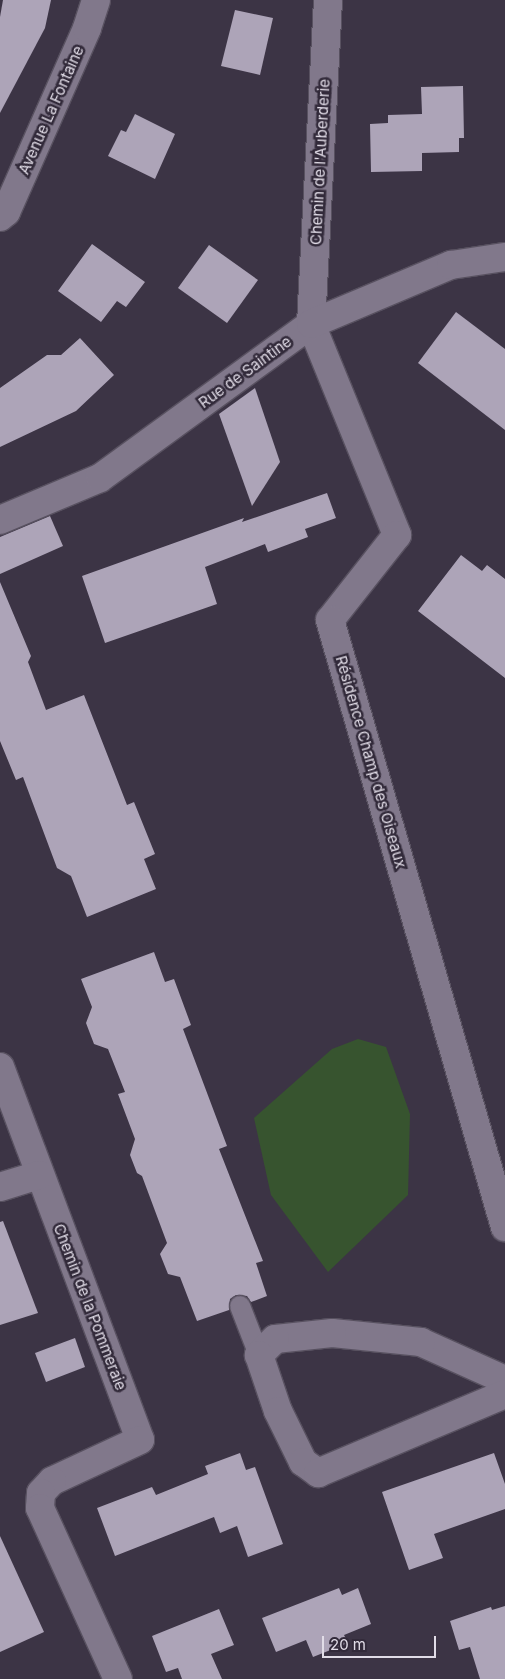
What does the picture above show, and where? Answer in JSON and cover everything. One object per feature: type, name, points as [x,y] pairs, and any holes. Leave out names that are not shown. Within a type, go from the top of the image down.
[{"type":"street","name":"Avenue La Fontaine","points":[[0,217],[6,212],[72,63],[96,0]]},
{"type":"street","name":"Chemin de l'Auberderie","points":[[311,324],[328,0]]},
{"type":"street","name":"Rue de Saintine","points":[[0,520],[100,478],[311,324],[452,265],[505,257]]},
{"type":"street","name":"Résidence Champ des Oiseaux","points":[[311,324],[398,535],[330,620],[505,1227]]},
{"type":"street","name":"Chemin de la Pommeraie","points":[[0,1067],[140,1440],[52,1481],[41,1493],[40,1508],[118,1679]]},
{"type":"street","points":[[0,1187],[39,1175]]},
{"type":"street","points":[[505,1380],[420,1342],[332,1333],[275,1339],[258,1356],[278,1411],[304,1462],[318,1473],[505,1394]]},
{"type":"lane","points":[[240,1306],[258,1356]]},
{"type":"green space","points":[[358,1039],[386,1047],[410,1114],[408,1195],[328,1272],[271,1195],[254,1118],[332,1049]]},
{"type":"building","points":[[3,0],[51,0],[45,28],[0,113],[0,17]]},
{"type":"building","points":[[235,10],[273,18],[260,75],[221,66]]},
{"type":"building","points":[[463,86],[464,138],[459,138],[459,152],[422,153],[422,171],[371,172],[370,124],[388,123],[388,115],[422,114],[421,87]]},
{"type":"building","points":[[135,114],[175,134],[155,179],[108,156],[121,130],[126,132]]},
{"type":"building","points":[[92,244],[145,282],[126,307],[117,301],[101,322],[58,291]]},
{"type":"building","points":[[209,245],[258,280],[227,323],[178,288]]},
{"type":"building","points":[[456,312],[505,349],[505,430],[418,363]]},
{"type":"building","points":[[80,338],[114,375],[76,411],[0,447],[0,388],[47,355],[61,355]]},
{"type":"building","points":[[255,388],[280,462],[252,506],[219,414]]},
{"type":"building","points":[[327,493],[336,518],[305,529],[308,537],[268,552],[265,544],[205,567],[217,604],[105,643],[82,576],[244,518],[242,522]]},
{"type":"building","points":[[50,516],[63,546],[0,574],[0,537]]},
{"type":"building","points":[[461,555],[482,571],[487,565],[505,579],[505,678],[418,611]]},
{"type":"building","points":[[0,582],[31,656],[28,662],[46,710],[84,695],[127,805],[134,802],[155,854],[144,859],[156,889],[87,917],[71,876],[57,868],[23,777],[16,780],[0,741]]},
{"type":"building","points":[[154,952],[165,982],[174,979],[191,1025],[183,1029],[227,1146],[219,1149],[263,1261],[256,1263],[267,1296],[251,1302],[247,1296],[236,1295],[230,1299],[229,1310],[197,1321],[180,1277],[168,1274],[160,1254],[167,1243],[142,1176],[137,1173],[130,1155],[135,1139],[118,1094],[125,1092],[108,1049],[94,1044],[86,1023],[92,1007],[81,979]]},
{"type":"building","points":[[3,1221],[38,1313],[0,1325],[0,1222]]},
{"type":"building","points":[[75,1338],[85,1367],[46,1382],[35,1353]]},
{"type":"building","points":[[240,1453],[246,1470],[255,1467],[283,1544],[248,1557],[237,1526],[220,1533],[214,1517],[115,1556],[97,1508],[152,1487],[156,1495],[208,1474],[205,1466]]},
{"type":"building","points":[[494,1453],[505,1484],[505,1509],[434,1534],[443,1558],[409,1570],[382,1492]]},
{"type":"building","points":[[0,1536],[44,1632],[0,1652]]},
{"type":"building","points":[[339,1588],[342,1595],[358,1588],[371,1624],[344,1635],[348,1643],[313,1657],[306,1640],[276,1652],[262,1618]]},
{"type":"building","points":[[505,1606],[505,1679],[480,1679],[470,1647],[459,1650],[450,1621],[491,1607],[492,1610]]},
{"type":"building","points":[[219,1609],[234,1645],[211,1654],[222,1679],[182,1679],[178,1668],[166,1672],[152,1636]]}]
